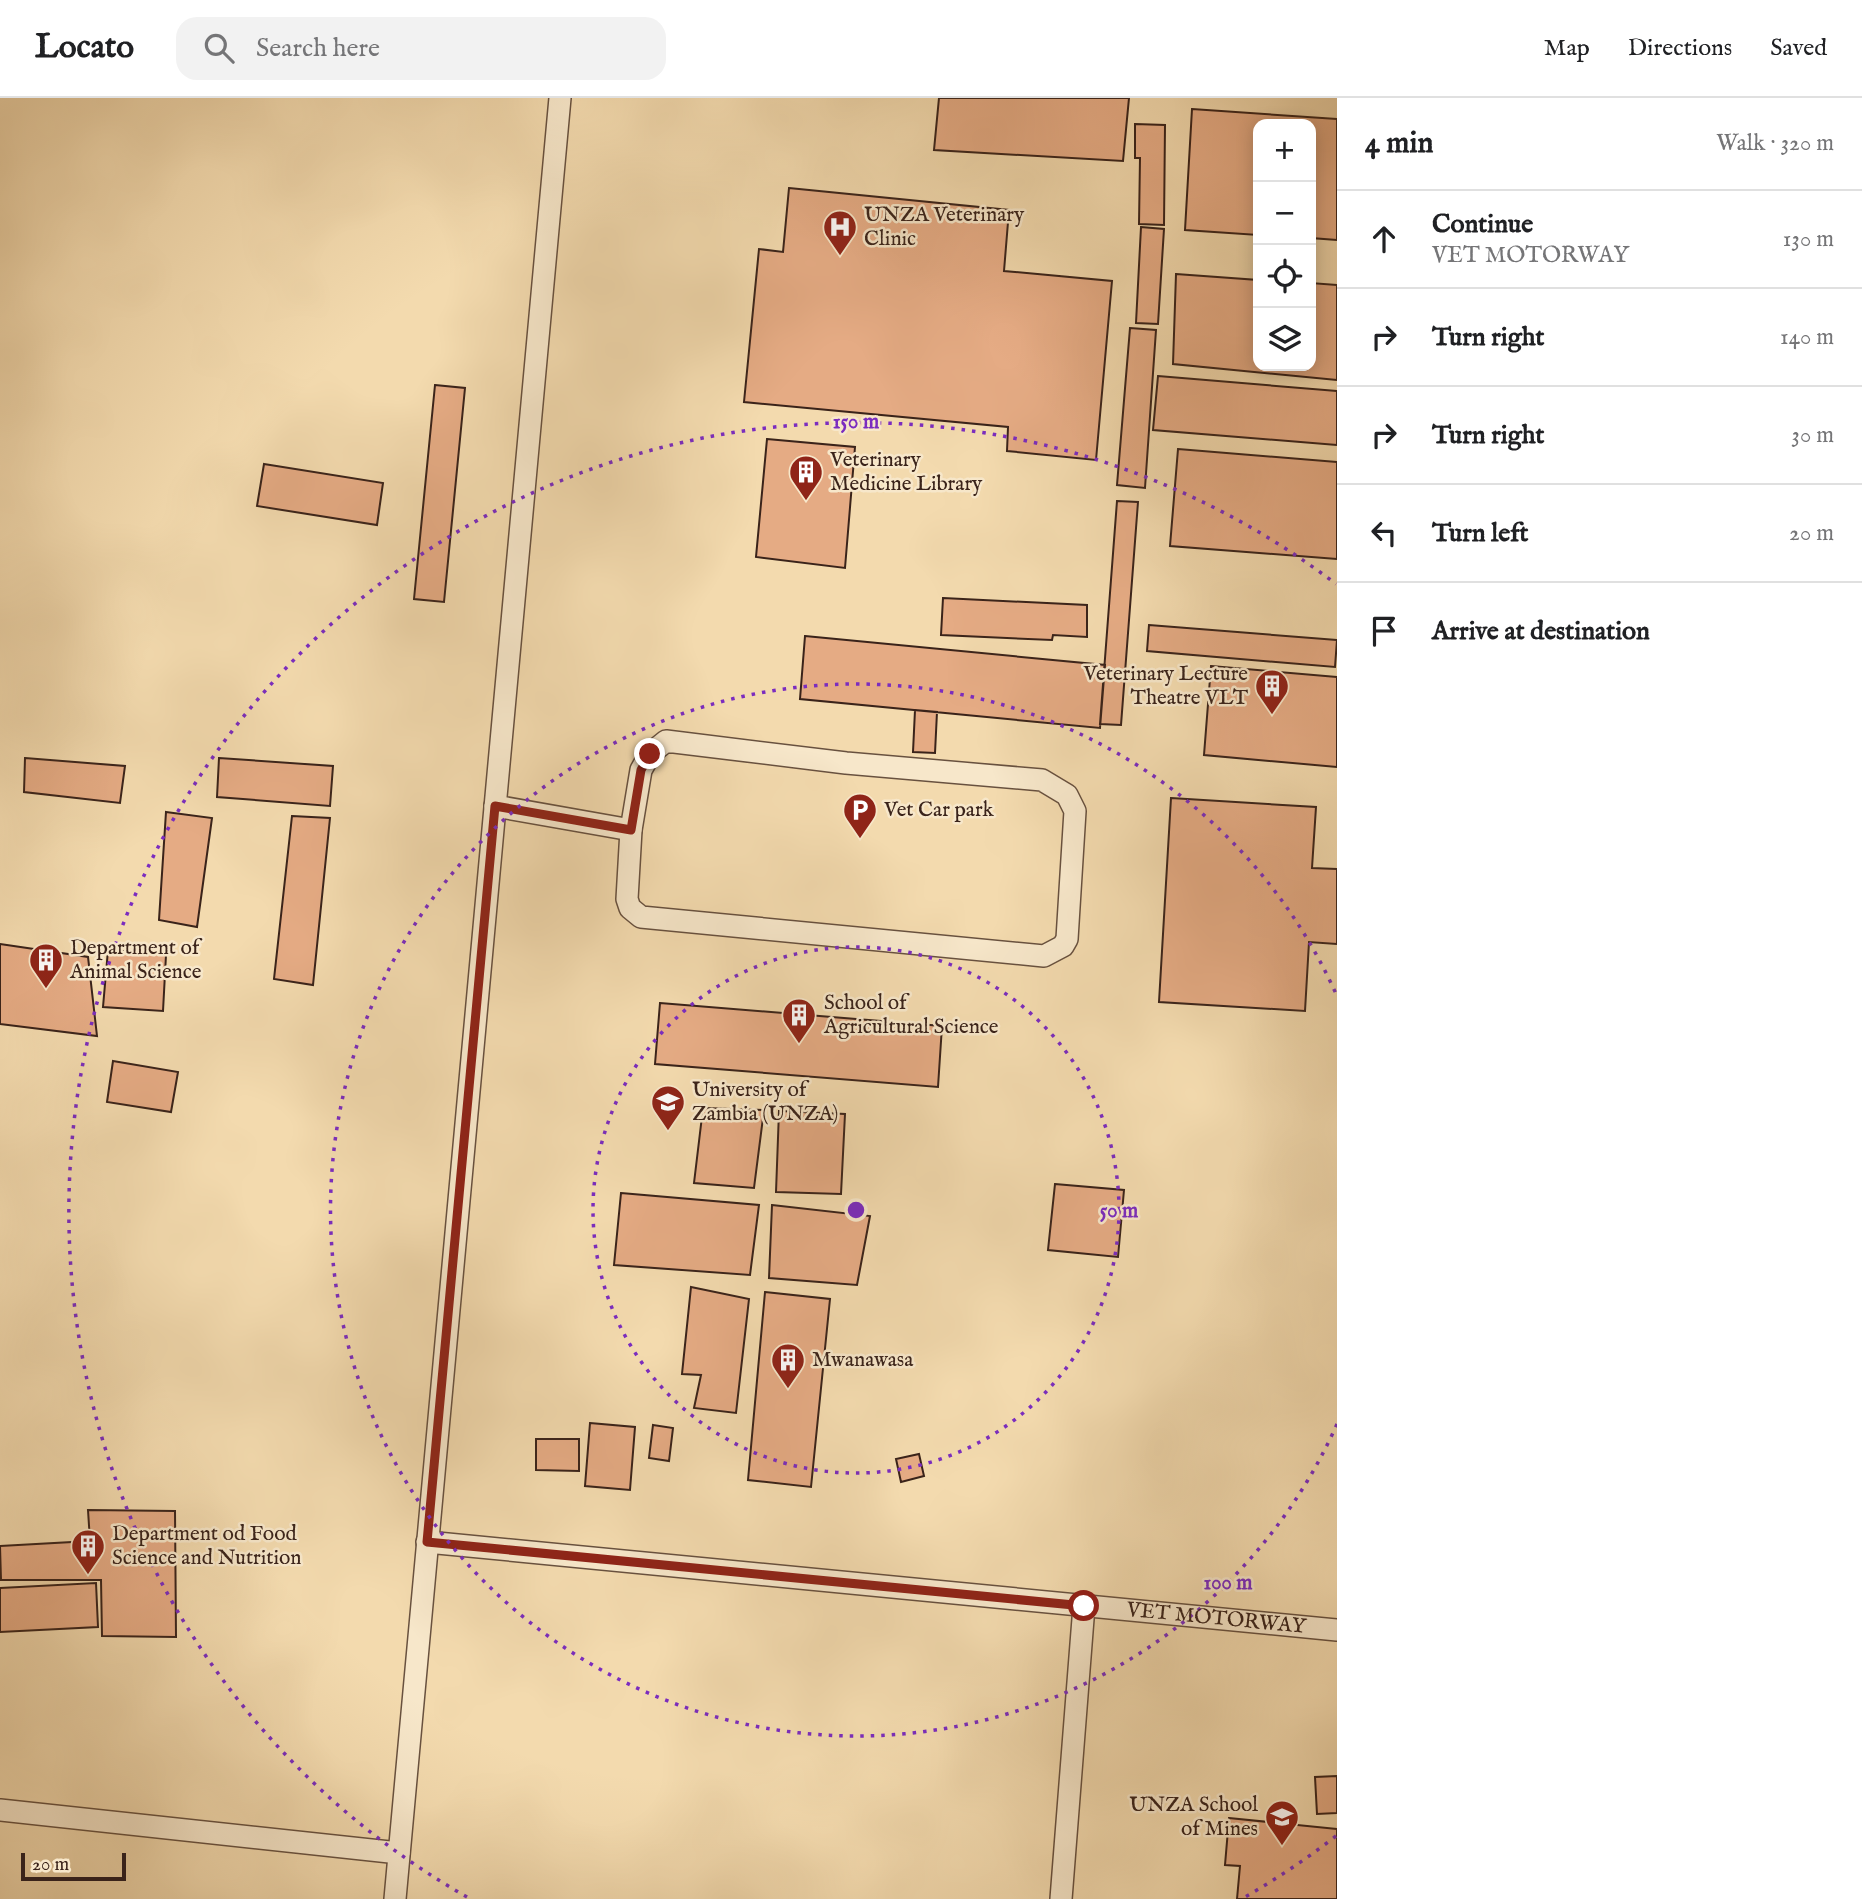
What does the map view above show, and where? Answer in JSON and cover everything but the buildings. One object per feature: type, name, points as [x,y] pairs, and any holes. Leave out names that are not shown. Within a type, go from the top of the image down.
[{"type":"lane","points":[[395,1899],[559,98]]},
{"type":"lane","points":[[666,741],[846,762],[1042,780],[1067,795],[1075,811],[1067,939],[1063,946],[1044,956],[641,917],[630,908],[628,899],[631,830],[641,770],[650,754],[666,741]]},
{"type":"lane","points":[[495,806],[631,830]]},
{"type":"lane","name":"VET MOTORWAY","points":[[427,1542],[1337,1630]]},
{"type":"lane","points":[[1061,1899],[1084,1606]]},
{"type":"lane","points":[[0,1810],[399,1853]]},
{"type":"place","name":"UNZA Veterinary Clinic","points":[[840,257]]},
{"type":"place","name":"Veterinary Medicine Library","points":[[806,502]]},
{"type":"place","name":"Veterinary Lecture Theatre VLT","points":[[1272,716]]},
{"type":"place","name":"Vet Car park","points":[[860,840]]},
{"type":"place","name":"Department of Animal Science","points":[[46,990]]},
{"type":"place","name":"School of Agricultural Science","points":[[799,1045]]},
{"type":"place","name":"University of Zambia (UNZA)","points":[[668,1132]]},
{"type":"place","name":"Mwanawasa","points":[[788,1390]]},
{"type":"place","name":"Department od Food Science and Nutrition","points":[[88,1576]]},
{"type":"place","name":"UNZA School of Mines","points":[[1282,1847]]},
{"type":"route","points":[[650,754],[641,770],[631,830],[495,806],[427,1542],[1084,1606]]}]
